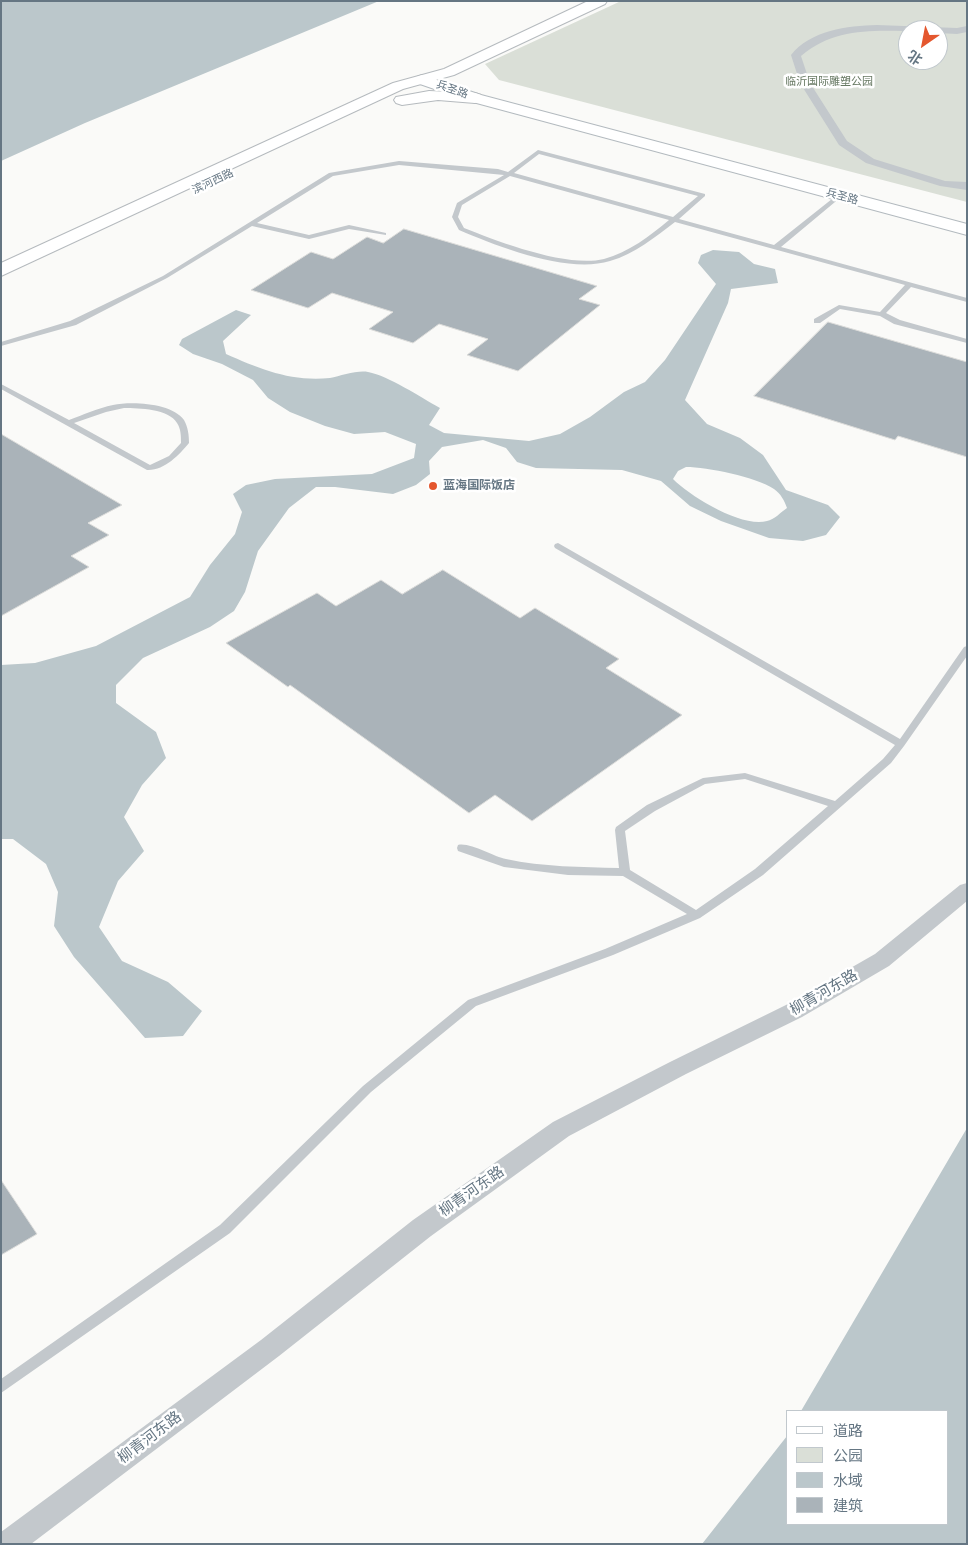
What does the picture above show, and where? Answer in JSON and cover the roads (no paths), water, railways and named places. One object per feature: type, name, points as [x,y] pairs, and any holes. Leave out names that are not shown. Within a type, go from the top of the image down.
[{"type":"main road","name":"滨河西路","points":[[1,282],[381,106],[412,91],[436,69],[584,1]]},
{"type":"main road","name":"滨河西路","points":[[1,270],[398,86],[449,72],[600,1]]},
{"type":"main road","points":[[381,106],[420,95],[447,95],[478,88],[470,69],[479,58]]},
{"type":"main road","name":"兵圣路","points":[[422,80],[478,88],[967,218]]},
{"type":"main road","name":"兵圣路","points":[[478,88],[839,196],[967,230]]},
{"type":"street","points":[[898,28],[876,27],[839,32],[816,40],[796,55],[806,83],[843,144],[870,160],[888,167],[944,184],[967,186]]},
{"type":"street","points":[[948,31],[967,29]]},
{"type":"street","name":"柳青河东路","points":[[8,1544],[270,1348],[422,1228],[561,1129],[678,1068],[794,1011],[882,960],[967,890]]},
{"type":"lane","points":[[538,152],[703,196],[674,220],[633,249],[617,257],[594,263],[560,260],[476,236],[461,229],[456,218],[459,204],[509,174],[538,152]]},
{"type":"lane","points":[[1,344],[73,323],[165,278],[331,174],[399,163],[509,174],[967,300]]},
{"type":"lane","points":[[776,247],[839,196]]},
{"type":"lane","points":[[254,224],[310,237],[349,227],[384,234]]},
{"type":"lane","points":[[882,314],[910,284]]},
{"type":"lane","points":[[817,321],[839,307],[882,314],[897,322],[967,341]]},
{"type":"lane","points":[[1,386],[68,423],[150,468],[172,458],[185,443],[185,426],[174,414],[143,405],[117,406],[68,423]]},
{"type":"lane","points":[[558,546],[902,744]]},
{"type":"lane","points":[[1,1387],[225,1229],[366,1089],[472,1003],[609,952],[696,915],[759,872],[887,761],[902,744],[967,649]]},
{"type":"lane","points":[[625,872],[620,830],[651,808],[703,781],[745,776],[836,805]]},
{"type":"lane","points":[[462,848],[504,863],[568,871],[625,872],[696,915]]},
{"type":"water","points":[[1,1],[379,1],[85,123],[1,161]]},
{"type":"water","points":[[713,250],[739,252],[754,264],[775,269],[778,283],[731,289],[728,303],[685,400],[707,424],[740,438],[763,455],[786,490],[828,505],[840,517],[826,535],[803,541],[769,538],[721,521],[690,506],[661,481],[622,470],[536,468],[517,462],[506,448],[483,440],[442,447],[429,461],[430,474],[416,485],[393,494],[335,487],[316,487],[289,508],[258,551],[245,592],[234,611],[210,627],[143,658],[116,685],[116,703],[156,732],[166,758],[142,785],[124,817],[144,851],[118,881],[99,927],[122,961],[168,982],[202,1011],[183,1036],[145,1038],[74,957],[54,926],[58,892],[46,864],[13,839],[1,839],[1,665],[35,663],[96,646],[190,597],[210,565],[235,534],[242,512],[233,494],[246,485],[275,479],[372,474],[414,458],[416,444],[385,432],[354,434],[325,426],[290,412],[268,398],[253,380],[222,364],[193,354],[179,345],[182,339],[236,310],[251,315],[223,341],[226,354],[276,373],[302,378],[330,378],[359,372],[376,374],[395,382],[440,408],[429,425],[444,433],[529,441],[560,434],[590,417],[624,392],[645,382],[665,360],[716,284],[698,263],[701,255]],"holes":[[[686,467],[695,467],[756,480],[779,493],[787,508],[775,518],[767,521],[757,522],[731,516],[704,502],[673,479],[678,471]]]},
{"type":"water","points":[[967,1128],[967,1544],[702,1544],[786,1437],[786,1525],[948,1525],[948,1410],[802,1410]]},
{"type":"place","name":"蓝海国际饭店","points":[[433,486]]},
{"type":"park label","name":"临沂国际雕塑公园","points":[[829,82]]}]
